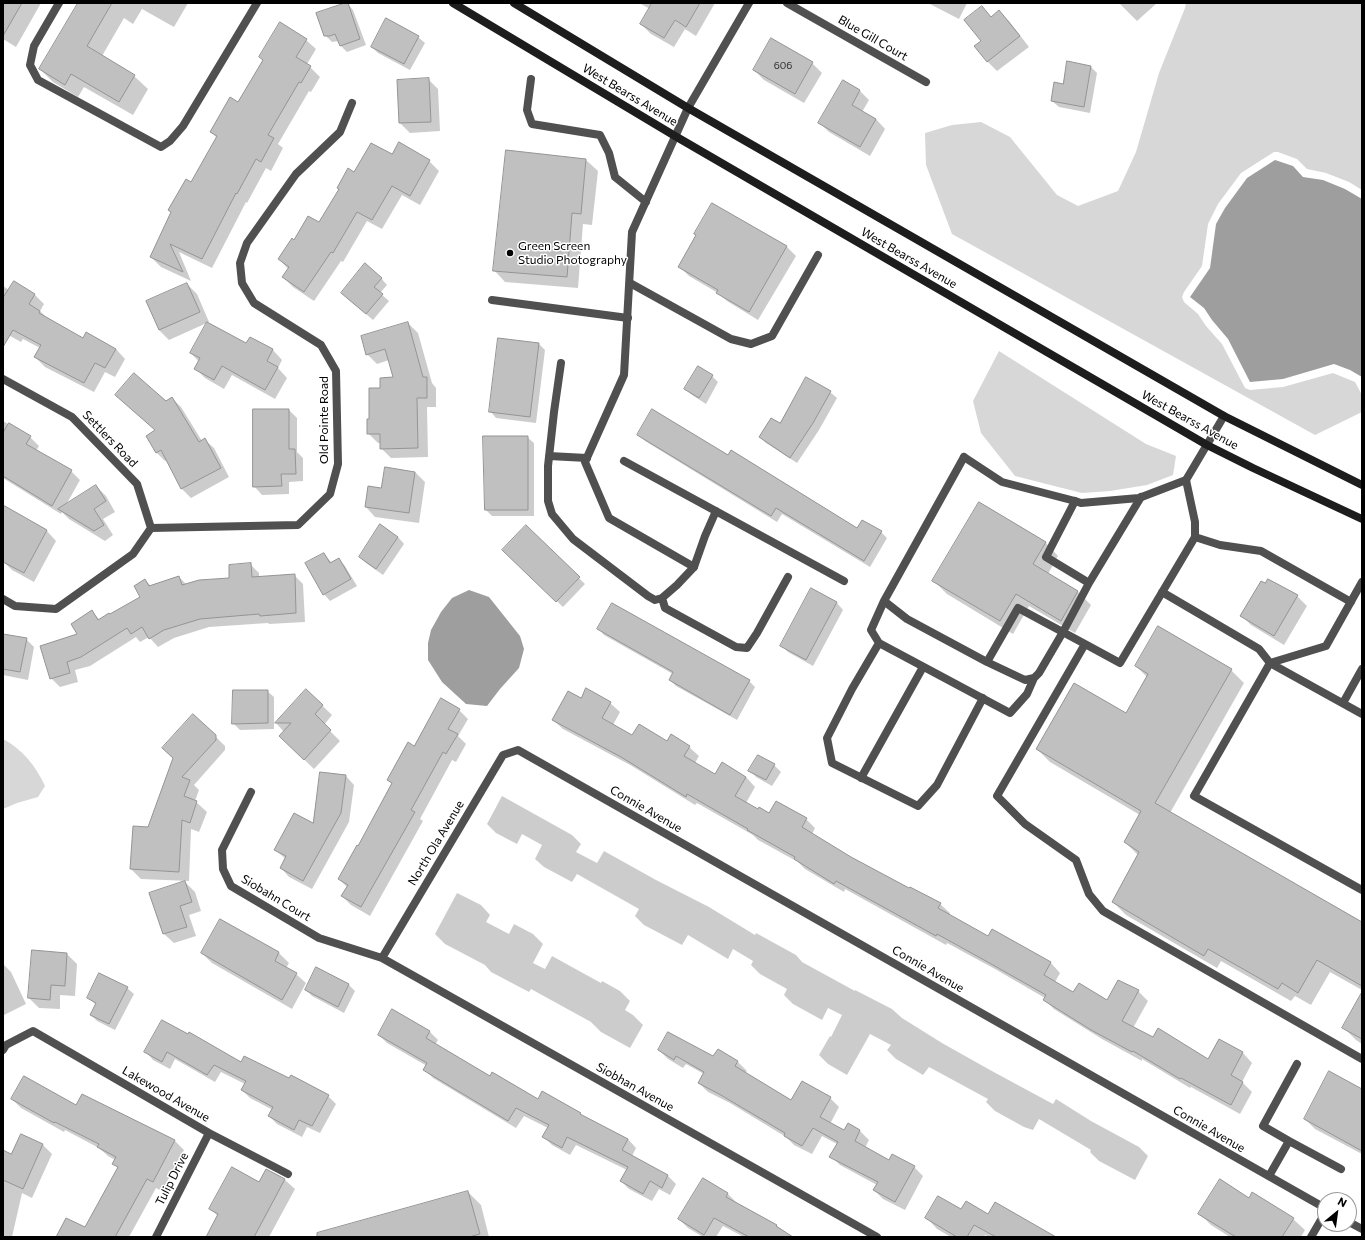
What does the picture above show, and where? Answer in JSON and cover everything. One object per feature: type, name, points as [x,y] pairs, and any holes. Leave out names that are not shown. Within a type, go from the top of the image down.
[{"type":"main road","name":"West Bearss Avenue","points":[[453,3],[675,136],[1207,444],[1252,468],[1362,519]]},
{"type":"main road","name":"West Bearss Avenue","points":[[514,3],[688,108],[1224,416],[1362,485]]},
{"type":"street","points":[[59,3],[34,46],[30,65],[38,80],[161,148],[170,141],[183,126],[257,3]]},
{"type":"street","points":[[694,567],[609,518],[585,462],[624,375],[632,232],[688,108],[749,3]]},
{"type":"street","name":"Blue Gill Court","points":[[787,3],[926,82]]},
{"type":"street","points":[[531,79],[527,110],[532,124],[600,135],[609,153],[615,177],[646,202]]},
{"type":"street","name":"Old Pointe Road","points":[[151,528],[298,525],[330,494],[338,464],[336,370],[321,346],[254,303],[242,283],[240,263],[247,243],[296,174],[340,132],[352,103]]},
{"type":"street","points":[[630,283],[732,339],[751,344],[772,336],[818,256]]},
{"type":"street","points":[[492,300],[628,318]]},
{"type":"street","points":[[561,364],[549,456],[548,501],[552,514],[573,539],[655,600],[662,598],[678,585],[694,567],[704,536],[716,511]]},
{"type":"street","name":"Settlers Road","points":[[3,379],[72,417],[137,484],[151,528]]},
{"type":"street","points":[[1141,497],[1089,583],[1040,673],[1034,678],[1027,694],[1010,712],[879,643],[871,630],[884,601],[964,457],[1002,482],[1075,501],[1081,502],[1141,497],[1186,480],[1224,416]]},
{"type":"street","points":[[549,456],[586,458]]},
{"type":"street","points":[[624,461],[844,580]]},
{"type":"street","points":[[986,662],[1018,608],[1120,663],[1195,537],[1195,522],[1186,480]]},
{"type":"street","points":[[1075,501],[1046,557],[1089,583]]},
{"type":"street","points":[[3,599],[15,606],[56,609],[133,554],[151,528]]},
{"type":"street","points":[[1195,537],[1220,545],[1261,551],[1351,602]]},
{"type":"street","points":[[662,598],[665,608],[736,647],[747,648],[788,578]]},
{"type":"street","points":[[1362,582],[1326,646],[1270,663],[1194,796],[1362,890]]},
{"type":"street","points":[[1162,592],[1259,649],[1270,663],[1362,714]]},
{"type":"street","points":[[884,601],[907,619],[986,662],[1025,680],[1034,678]]},
{"type":"street","points":[[879,643],[852,689],[827,738],[832,763],[918,806],[937,785],[983,698]]},
{"type":"street","points":[[1085,644],[997,796],[1026,824],[1076,860],[1090,894],[1103,910],[1362,1059]]},
{"type":"street","points":[[861,778],[923,667]]},
{"type":"street","points":[[1342,703],[1362,669]]},
{"type":"street","name":"North Ola Avenue","points":[[382,958],[503,755],[518,750]]},
{"type":"street","name":"Connie Avenue","points":[[518,750],[1317,1203]]},
{"type":"street","name":"Siobahn Court","points":[[251,792],[222,850],[223,869],[232,886],[319,938],[382,958]]},
{"type":"street","name":"Siobhan Avenue","points":[[382,958],[877,1237]]},
{"type":"street","name":"Lakewood Avenue","points":[[3,1050],[6,1045],[33,1031],[209,1133],[288,1174]]},
{"type":"street","points":[[1297,1064],[1263,1126],[1341,1169]]},
{"type":"street","name":"Tulip Drive","points":[[156,1237],[209,1133]]},
{"type":"street","points":[[1269,1176],[1289,1141]]},
{"type":"street","points":[[1311,1237],[1317,1226]]},
{"type":"shaded area","points":[[1186,3],[1362,3],[1362,190],[1349,182],[1326,173],[1307,169],[1297,159],[1274,152],[1241,173],[1218,204],[1208,224],[1202,266],[1182,297],[1184,302],[1198,314],[1206,326],[1222,344],[1245,388],[1250,390],[1283,387],[1333,373],[1355,382],[1362,395],[1362,412],[1315,435],[952,234],[926,165],[925,133],[952,125],[981,122],[1010,137],[1057,195],[1078,206],[1118,191],[1136,152],[1159,73]]},
{"type":"shaded area","points":[[1275,160],[1293,166],[1303,177],[1323,180],[1345,189],[1362,199],[1362,377],[1350,370],[1334,364],[1283,379],[1250,382],[1228,339],[1204,308],[1190,297],[1210,268],[1216,224],[1225,208],[1247,178]]},
{"type":"shaded area","points":[[999,351],[1146,444],[1176,456],[1173,475],[1147,485],[1110,491],[1082,493],[1015,476],[981,433],[973,401]]},
{"type":"shaded area","points":[[469,590],[489,597],[520,636],[524,649],[519,668],[487,706],[466,704],[442,682],[428,660],[428,643],[431,630],[441,612],[452,598]]},
{"type":"shaded area","points":[[3,739],[10,743],[28,759],[45,786],[38,797],[3,809]]},
{"type":"building","points":[[3,3],[22,3],[3,36]]},
{"type":"building","points":[[78,3],[112,3],[87,46],[135,75],[119,102],[71,74],[65,85],[39,69]]},
{"type":"building","points":[[348,3],[360,39],[340,46],[335,34],[324,36],[316,13]]},
{"type":"building","points":[[652,3],[700,3],[686,27],[675,20],[664,38],[640,24]]},
{"type":"building","points":[[982,6],[991,17],[999,10],[1020,36],[987,62],[974,46],[981,41],[964,20]]},
{"type":"building","points":[[386,18],[419,36],[404,64],[371,47]]},
{"type":"building","points":[[280,22],[307,39],[296,57],[311,66],[301,83],[299,82],[268,135],[274,138],[261,162],[256,159],[237,194],[236,193],[202,259],[170,244],[183,272],[150,257],[171,212],[168,210],[186,179],[191,182],[217,136],[210,132],[230,97],[238,102],[263,60],[259,57]]},
{"type":"building","points":[[771,38],[813,62],[795,94],[753,70]]},
{"type":"building","points":[[1067,61],[1091,66],[1084,107],[1051,101],[1054,82],[1063,84]]},
{"type":"building","points":[[429,78],[431,122],[399,123],[397,80]]},
{"type":"building","points":[[843,80],[860,90],[852,105],[876,119],[860,147],[818,123]]},
{"type":"building","points":[[399,142],[430,160],[410,196],[392,186],[372,220],[357,212],[333,253],[331,252],[304,292],[282,277],[289,267],[278,259],[292,238],[294,240],[308,216],[319,222],[339,189],[337,188],[348,168],[354,172],[371,143],[392,154]]},
{"type":"building","points":[[506,150],[586,159],[581,214],[572,213],[567,277],[493,271]]},
{"type":"building","points":[[712,203],[787,246],[749,312],[716,293],[718,290],[678,267],[696,235],[694,234]]},
{"type":"building","points":[[365,263],[382,278],[374,287],[383,294],[366,314],[341,293]]},
{"type":"building","points":[[14,281],[35,294],[29,304],[40,311],[39,313],[83,338],[86,332],[116,349],[105,368],[95,363],[84,383],[34,357],[41,345],[13,330],[3,347],[3,298]]},
{"type":"building","points":[[187,283],[200,312],[159,330],[146,301]]},
{"type":"building","points":[[207,322],[246,343],[250,337],[273,349],[267,361],[278,367],[265,390],[222,366],[214,380],[194,369],[200,358],[190,353]]},
{"type":"building","points":[[408,322],[423,377],[427,377],[427,398],[417,398],[418,448],[380,449],[380,434],[367,434],[367,419],[369,419],[369,388],[380,388],[380,378],[393,377],[385,349],[366,355],[361,336]]},
{"type":"building","points":[[498,338],[539,343],[530,417],[489,412]]},
{"type":"building","points":[[698,366],[713,375],[699,398],[684,389]]},
{"type":"building","points":[[134,373],[166,401],[172,397],[199,442],[205,438],[221,468],[181,489],[161,450],[156,453],[146,436],[155,430],[115,395]]},
{"type":"building","points":[[806,377],[831,391],[813,423],[790,458],[759,437],[771,418],[780,423]]},
{"type":"building","points":[[253,409],[289,409],[289,449],[295,449],[296,474],[281,474],[282,486],[253,487]]},
{"type":"building","points":[[652,409],[728,455],[731,450],[857,528],[862,520],[882,531],[864,561],[776,508],[771,516],[637,435]]},
{"type":"building","points":[[9,423],[31,436],[26,444],[72,470],[52,506],[3,476],[3,433]]},
{"type":"building","points":[[483,436],[528,436],[528,510],[485,510]]},
{"type":"building","points":[[385,467],[415,472],[409,513],[365,507],[368,486],[381,488]]},
{"type":"building","points":[[96,485],[106,501],[94,509],[104,525],[94,531],[58,509]]},
{"type":"building","points":[[979,502],[1046,542],[1033,564],[1078,591],[1061,621],[1016,594],[1000,621],[932,581]]},
{"type":"building","points":[[3,505],[47,530],[24,573],[3,562]]},
{"type":"building","points":[[380,524],[398,537],[376,569],[359,557]]},
{"type":"building","points":[[526,525],[580,577],[556,602],[502,550]]},
{"type":"building","points":[[324,553],[330,563],[339,558],[351,579],[323,595],[305,563]]},
{"type":"building","points":[[251,563],[252,577],[295,574],[296,613],[260,616],[259,614],[200,619],[164,630],[149,639],[142,627],[131,634],[127,628],[81,657],[67,662],[70,673],[50,679],[40,646],[77,634],[71,624],[92,610],[98,620],[140,597],[134,586],[145,579],[149,586],[179,576],[182,585],[199,580],[229,578],[229,565]]},
{"type":"building","points":[[1268,579],[1298,595],[1274,636],[1240,616],[1261,581],[1265,583]]},
{"type":"building","points":[[811,588],[837,602],[806,660],[780,646]]},
{"type":"building","points":[[612,603],[750,680],[730,715],[669,680],[673,672],[597,629]]},
{"type":"building","points":[[1158,626],[1232,669],[1155,803],[1362,922],[1362,986],[1317,960],[1298,993],[1282,983],[1278,989],[1208,949],[1204,956],[1112,902],[1139,852],[1124,842],[1141,811],[1036,749],[1074,683],[1126,713],[1148,674],[1135,666]]},
{"type":"building","points":[[3,634],[27,638],[20,672],[3,669]]},
{"type":"building","points":[[586,688],[611,702],[602,718],[632,735],[639,724],[667,741],[671,734],[690,746],[684,756],[715,774],[722,762],[746,777],[735,796],[758,809],[759,807],[769,813],[776,801],[807,818],[802,827],[851,857],[909,888],[910,887],[941,903],[938,908],[988,936],[992,929],[1051,962],[1044,975],[1073,992],[1079,983],[1107,1000],[1118,980],[1139,990],[1122,1021],[1153,1037],[1158,1028],[1208,1059],[1219,1039],[1243,1052],[1231,1075],[1243,1082],[1231,1105],[1181,1078],[1180,1079],[1133,1051],[1132,1052],[1091,1030],[1043,1000],[1046,995],[937,934],[936,936],[836,881],[834,884],[794,859],[795,857],[747,830],[748,829],[687,794],[686,797],[621,757],[552,720],[568,691],[581,698]]},
{"type":"building","points":[[306,689],[323,705],[315,714],[331,730],[304,760],[279,736],[291,723],[275,723]]},
{"type":"building","points":[[233,690],[268,690],[268,723],[232,724]]},
{"type":"building","points":[[441,698],[460,709],[448,729],[458,734],[446,754],[443,752],[411,810],[415,812],[361,907],[341,896],[348,885],[338,879],[357,845],[358,846],[392,783],[387,780],[408,742],[414,746]]},
{"type":"building","points":[[193,714],[216,735],[216,740],[182,777],[190,780],[184,796],[197,801],[190,823],[182,820],[179,872],[130,869],[133,826],[148,827],[173,758],[162,748]]},
{"type":"building","points":[[758,755],[775,764],[766,780],[748,771]]},
{"type":"building","points":[[320,772],[346,775],[341,813],[303,881],[280,868],[286,856],[274,850],[294,813],[313,823]]},
{"type":"building","points":[[185,881],[192,902],[180,906],[187,927],[163,934],[149,893]]},
{"type":"building","points":[[220,919],[279,952],[275,961],[297,973],[282,1000],[201,953]]},
{"type":"building","points":[[32,950],[67,953],[65,986],[51,985],[50,1000],[28,998]]},
{"type":"building","points":[[316,967],[349,984],[338,1007],[305,990]]},
{"type":"building","points":[[99,973],[128,987],[109,1024],[90,1015],[96,1003],[87,998]]},
{"type":"building","points":[[1362,992],[1362,1039],[1342,1028]]},
{"type":"building","points":[[392,1009],[430,1031],[426,1038],[490,1076],[492,1072],[538,1099],[542,1091],[581,1113],[580,1114],[628,1139],[622,1150],[668,1175],[662,1188],[650,1181],[643,1194],[620,1181],[628,1167],[567,1137],[562,1148],[542,1137],[549,1125],[516,1108],[508,1121],[423,1070],[427,1063],[378,1035]]},
{"type":"building","points":[[162,1020],[188,1034],[189,1032],[241,1062],[244,1056],[289,1078],[291,1075],[329,1095],[312,1126],[299,1120],[294,1130],[268,1116],[273,1107],[241,1090],[246,1081],[214,1065],[207,1075],[167,1052],[162,1062],[144,1052]]},
{"type":"building","points":[[668,1032],[713,1056],[718,1049],[738,1061],[735,1066],[791,1100],[802,1081],[831,1097],[820,1117],[844,1130],[848,1123],[860,1130],[855,1141],[889,1160],[892,1154],[915,1166],[895,1202],[873,1190],[878,1182],[829,1157],[838,1142],[813,1128],[802,1146],[784,1136],[785,1133],[698,1083],[704,1072],[676,1056],[674,1060],[658,1050]]},
{"type":"building","points":[[1329,1071],[1362,1089],[1362,1151],[1304,1119]]},
{"type":"building","points":[[24,1076],[76,1105],[82,1094],[175,1140],[153,1182],[147,1179],[115,1237],[56,1237],[66,1218],[85,1227],[118,1167],[112,1164],[116,1157],[97,1147],[99,1144],[55,1122],[54,1123],[11,1099]]},
{"type":"building","points":[[21,1134],[43,1144],[23,1189],[3,1180],[3,1150],[11,1154]]},
{"type":"building","points":[[232,1167],[259,1182],[266,1169],[285,1179],[254,1237],[206,1237],[218,1214],[209,1209]]},
{"type":"building","points":[[703,1178],[728,1193],[726,1197],[777,1225],[776,1226],[793,1237],[749,1237],[714,1218],[704,1235],[678,1219]]},
{"type":"building","points":[[1220,1179],[1249,1198],[1252,1192],[1294,1218],[1282,1237],[1236,1237],[1198,1214]]},
{"type":"building","points":[[468,1191],[480,1234],[469,1237],[317,1237],[317,1233]]},
{"type":"building","points":[[938,1196],[961,1209],[966,1201],[988,1214],[995,1202],[1056,1237],[996,1237],[974,1225],[967,1237],[957,1237],[925,1218]]},
{"type":"place","name":"Green Screen Studio Photography","points":[[510,253]]}]
